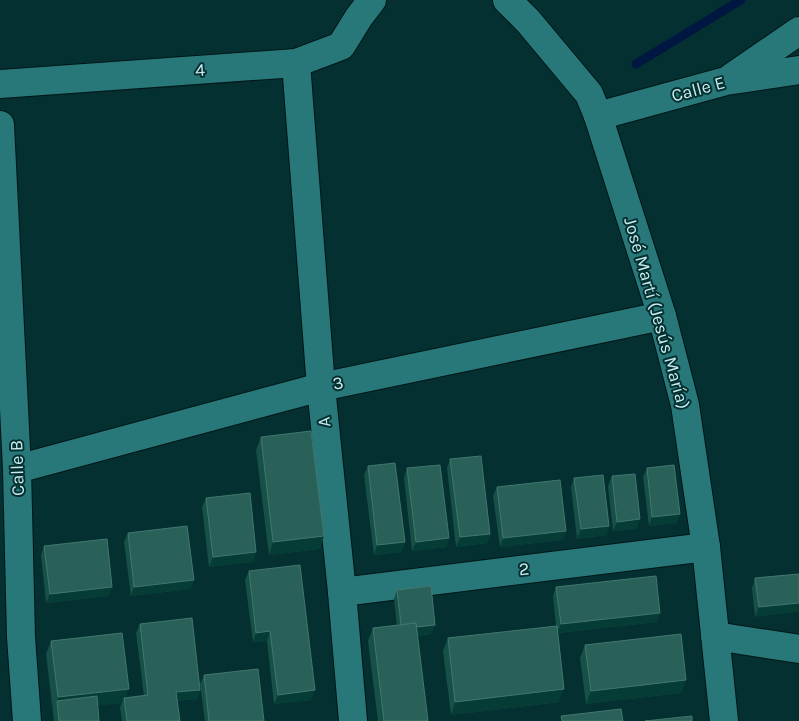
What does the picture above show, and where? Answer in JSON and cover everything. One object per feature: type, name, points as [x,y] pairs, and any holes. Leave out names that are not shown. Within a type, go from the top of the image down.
[{"type":"street","name":"4","points":[[0,84],[296,63],[341,46],[372,0]]},
{"type":"street","name":"José Martí (Jesús María)","points":[[507,0],[528,21],[589,94],[598,116],[662,316],[685,405],[706,547],[724,721]]},
{"type":"street","points":[[726,81],[799,31]]},
{"type":"street","name":"A","points":[[296,63],[321,387],[353,721]]},
{"type":"street","name":"Calle E","points":[[598,116],[726,81],[799,70]]},
{"type":"street","name":"Calle B","points":[[0,125],[17,468],[10,640],[27,721]]},
{"type":"street","name":"3","points":[[17,468],[321,387],[662,316]]},
{"type":"street","name":"2","points":[[342,592],[706,547]]},
{"type":"street","points":[[715,636],[799,649]]},
{"type":"building","points":[[311,431],[324,536],[273,542],[261,437]]},
{"type":"building","points":[[481,456],[490,534],[460,537],[450,459]]},
{"type":"building","points":[[395,463],[405,542],[377,545],[368,466]]},
{"type":"building","points":[[440,465],[449,538],[416,542],[407,468]]},
{"type":"building","points":[[674,465],[680,514],[652,517],[647,468]]},
{"type":"building","points":[[635,474],[640,519],[617,522],[612,476]]},
{"type":"building","points":[[603,475],[609,526],[581,529],[574,478]]},
{"type":"building","points":[[560,480],[566,531],[503,538],[497,487]]},
{"type":"building","points":[[250,493],[256,552],[213,557],[206,498]]},
{"type":"building","points":[[187,526],[194,580],[134,587],[128,533]]},
{"type":"building","points":[[107,539],[112,587],[50,594],[44,546]]},
{"type":"building","points":[[300,565],[315,690],[278,695],[270,631],[256,633],[249,571]]},
{"type":"building","points":[[799,574],[799,603],[759,607],[755,578]]},
{"type":"building","points":[[656,576],[660,613],[561,624],[556,587]]},
{"type":"building","points":[[431,586],[435,625],[416,627],[416,623],[401,625],[397,590]]},
{"type":"building","points":[[192,618],[200,690],[176,692],[180,721],[127,721],[124,698],[148,695],[140,624]]},
{"type":"building","points":[[416,623],[428,721],[384,721],[373,628]]},
{"type":"building","points":[[557,626],[564,689],[455,702],[448,638]]},
{"type":"building","points":[[122,633],[129,689],[58,697],[51,641]]},
{"type":"building","points":[[681,634],[686,680],[591,691],[585,645]]},
{"type":"building","points":[[258,669],[264,721],[209,721],[204,675]]},
{"type":"building","points":[[97,696],[99,721],[59,721],[57,701]]},
{"type":"building","points":[[621,709],[623,721],[562,721],[561,716]]},
{"type":"building","points":[[692,716],[692,721],[645,721]]},
{"type":"waterway","points":[[636,64],[741,0]]}]
